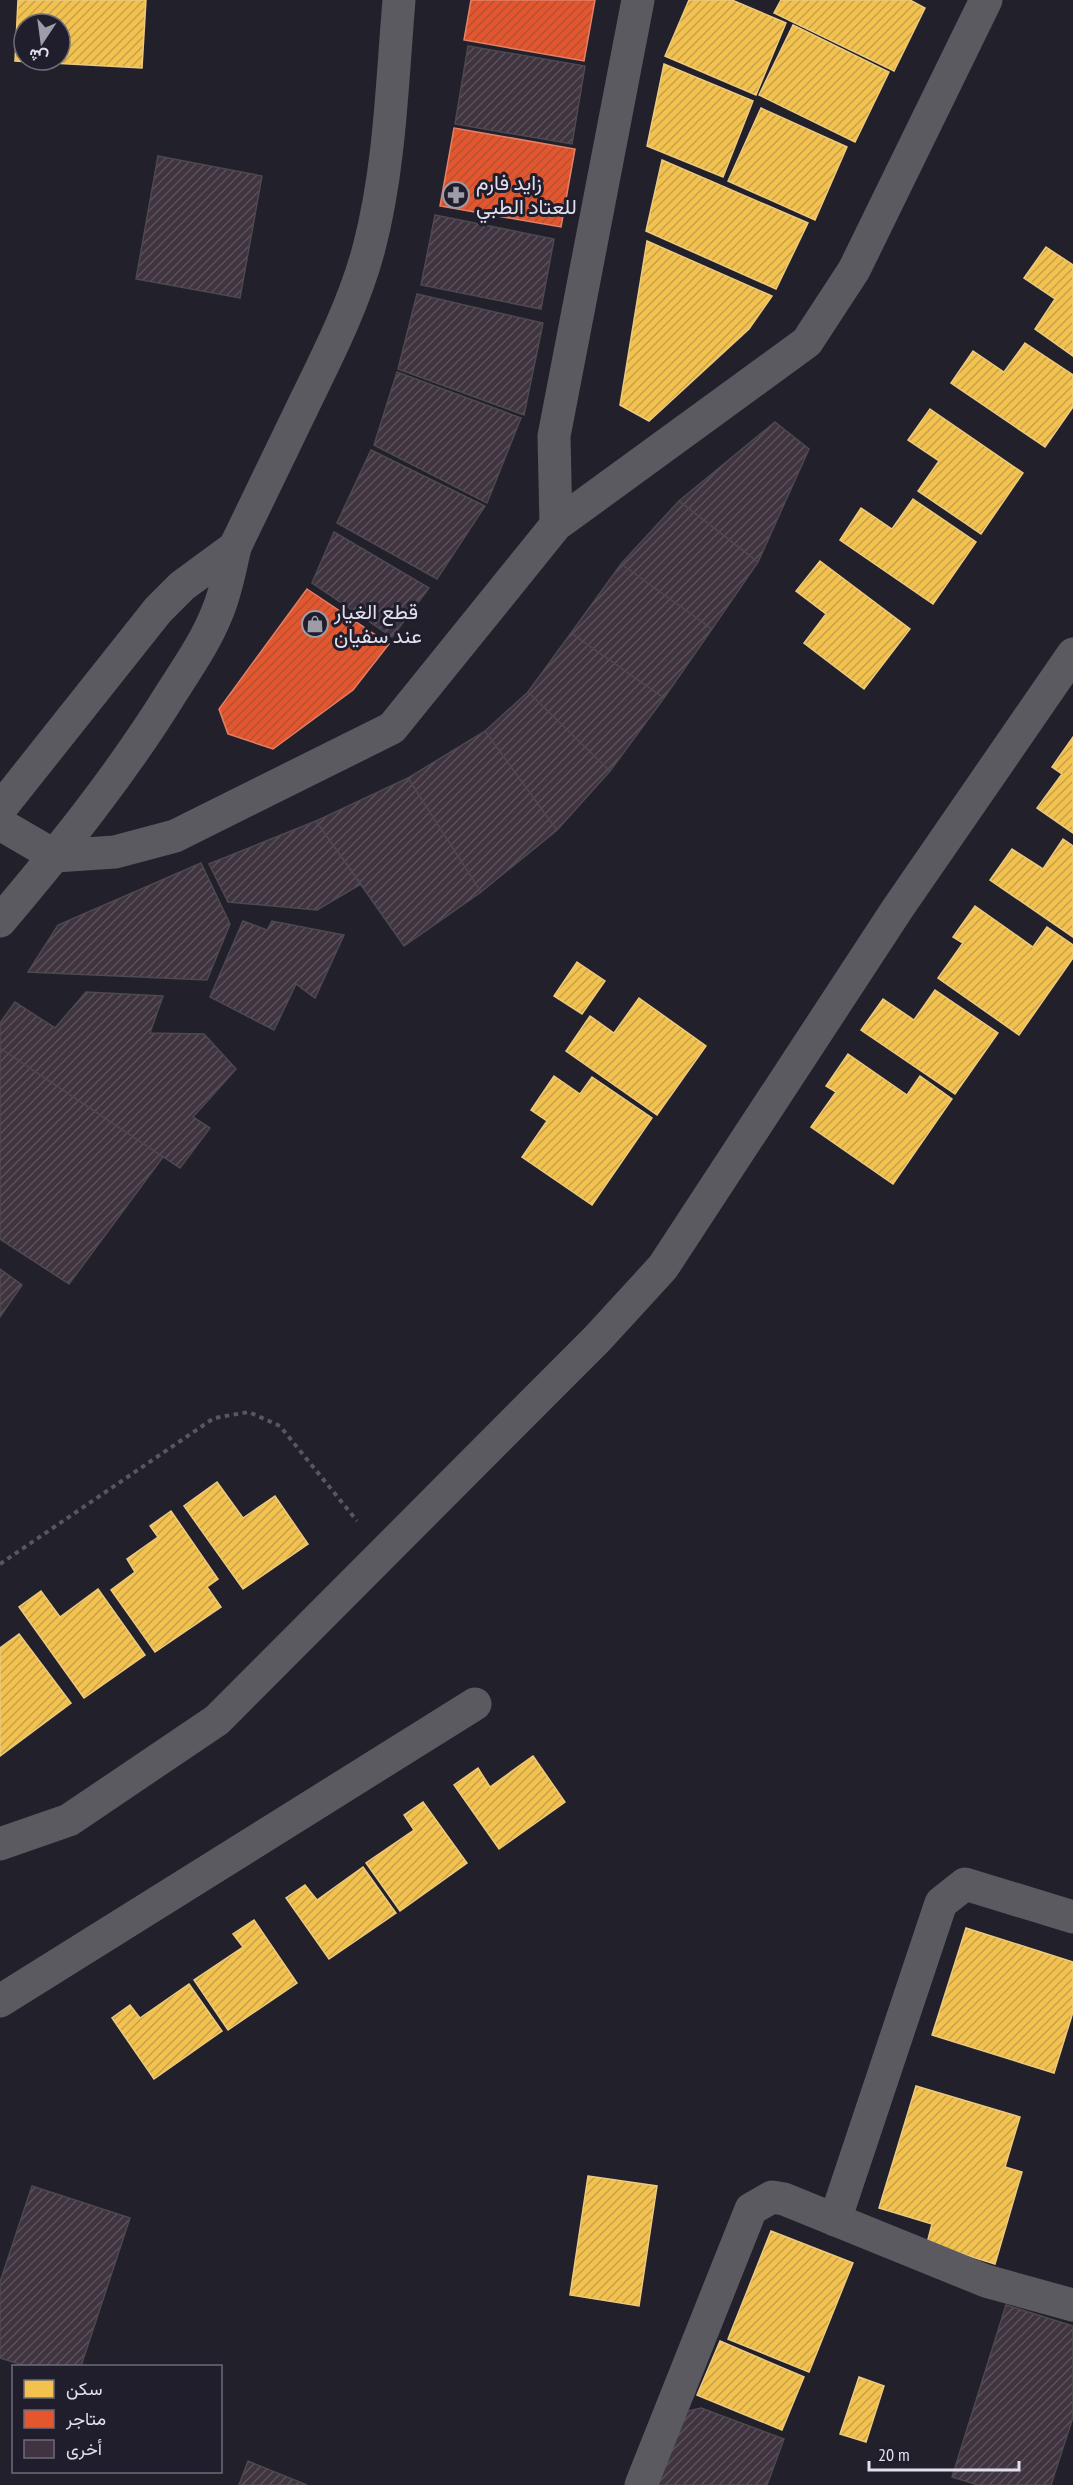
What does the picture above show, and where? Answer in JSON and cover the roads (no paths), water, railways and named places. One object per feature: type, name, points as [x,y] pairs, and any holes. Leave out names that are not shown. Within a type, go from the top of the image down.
[{"type":"street","points":[[0,921],[55,856],[142,741],[189,666],[217,614],[228,581],[235,547],[331,348],[352,300],[368,250],[380,200],[387,147],[399,0]]},
{"type":"street","points":[[556,525],[554,436],[638,0]]},
{"type":"street","points":[[0,824],[55,856],[116,852],[176,836],[392,728],[556,525],[807,342],[855,270],[986,0]]},
{"type":"street","points":[[0,809],[158,610],[190,579],[235,547]]},
{"type":"street","points":[[0,1844],[69,1820],[217,1720],[589,1347],[663,1267],[898,908],[1073,654]]},
{"type":"street","points":[[0,2001],[475,1704]]},
{"type":"street","points":[[835,2220],[941,1903],[965,1884],[1073,1917]]},
{"type":"street","points":[[641,2485],[751,2209],[772,2198],[784,2199],[986,2281],[1073,2305]]},
{"type":"place","name":"زايد فارم للعتاد الطبي","points":[[456,195]]},
{"type":"place","name":"قطع الغيار عند سفيان","points":[[315,624]]}]
